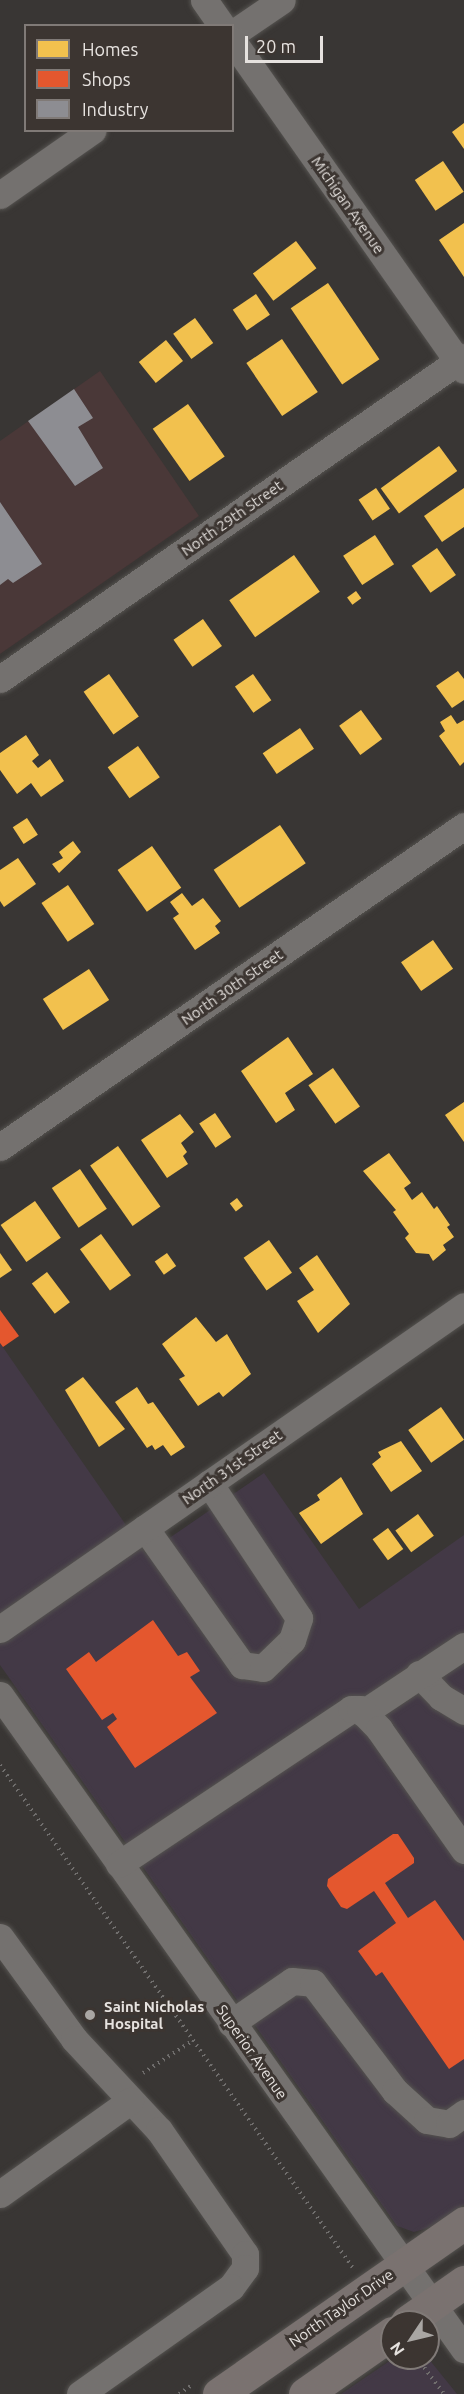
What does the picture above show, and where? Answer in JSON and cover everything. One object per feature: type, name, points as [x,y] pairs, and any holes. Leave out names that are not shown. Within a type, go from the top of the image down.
[{"type":"main road","name":"North Taylor Drive","points":[[209,2387],[464,2223]]},
{"type":"main road","points":[[423,2310],[464,2282]]},
{"type":"main road","points":[[305,2394],[380,2341]]},
{"type":"street","points":[[204,0],[221,24]]},
{"type":"street","points":[[234,33],[282,0]]},
{"type":"street","name":"Michigan Avenue","points":[[234,43],[462,363]]},
{"type":"street","points":[[0,195],[90,132]]},
{"type":"street","name":"North 29th Street","points":[[0,679],[462,363]]},
{"type":"street","name":"North 30th Street","points":[[0,1147],[464,826]]},
{"type":"street","name":"North 31st Street","points":[[0,1629],[464,1306]]},
{"type":"street","points":[[145,1528],[242,1665],[263,1668],[292,1640],[299,1618],[209,1483]]},
{"type":"street","points":[[363,1713],[464,1646]]},
{"type":"street","points":[[419,1674],[441,1697],[464,1711]]},
{"type":"street","name":"Superior Avenue","points":[[0,1695],[402,2265],[418,2310]]},
{"type":"street","points":[[119,1864],[351,1708],[363,1713],[379,1729],[464,1850]]},
{"type":"street","points":[[0,1937],[74,2039],[159,2130],[240,2246],[245,2268],[223,2293],[80,2394]]},
{"type":"street","points":[[231,2023],[292,1982],[313,1983],[394,2091],[427,2120],[449,2124],[464,2113]]},
{"type":"street","points":[[0,2194],[130,2100]]},
{"type":"street","name":"Superior Avenue","points":[[440,2330],[464,2349]]},
{"type":"path","points":[[0,1765],[355,2271],[345,2277]]},
{"type":"path","points":[[426,2370],[444,2394]]},
{"type":"path","points":[[179,2394],[209,2387]]},
{"type":"shaded area","points":[[100,371],[199,516],[0,654],[0,441]]},
{"type":"shaded area","points":[[0,1343],[146,1554],[264,1473],[359,1609],[464,1535],[464,2205],[434,2226],[414,2232],[397,2226],[0,1665]]},
{"type":"shaded area","points":[[380,2368],[380,2370],[438,2370],[457,2394],[341,2394]]},
{"type":"building: Homes","points":[[464,123],[464,149],[452,132]]},
{"type":"building: Homes","points":[[443,161],[464,192],[436,211],[415,180]]},
{"type":"building: Homes","points":[[464,223],[464,277],[439,240]]},
{"type":"building: Homes","points":[[296,241],[316,268],[273,301],[253,273]]},
{"type":"building: Homes","points":[[328,283],[379,359],[342,384],[291,308]]},
{"type":"building: Homes","points":[[256,294],[270,315],[247,330],[233,310]]},
{"type":"building: Homes","points":[[195,318],[213,343],[191,359],[173,334]]},
{"type":"building: Homes","points":[[282,339],[318,392],[282,416],[246,363]]},
{"type":"building: Homes","points":[[166,340],[183,361],[156,383],[139,362]]},
{"type":"building: Homes","points":[[188,404],[225,456],[189,481],[153,429]]},
{"type":"building: Homes","points":[[439,446],[457,471],[399,513],[381,488]]},
{"type":"building: Homes","points":[[376,488],[390,509],[373,520],[359,500]]},
{"type":"building: Homes","points":[[464,488],[464,527],[442,542],[424,516]]},
{"type":"building: Homes","points":[[375,535],[394,564],[362,585],[343,556]]},
{"type":"building: Homes","points":[[437,548],[456,575],[431,593],[412,566]]},
{"type":"building: Homes","points":[[294,555],[320,592],[255,637],[229,600]]},
{"type":"building: Homes","points":[[356,591],[361,598],[352,605],[347,597]]},
{"type":"building: Homes","points":[[203,619],[222,646],[192,667],[174,640]]},
{"type":"building: Homes","points":[[458,671],[464,679],[464,700],[452,708],[436,686]]},
{"type":"building: Homes","points":[[109,674],[139,717],[113,734],[84,692]]},
{"type":"building: Homes","points":[[253,674],[271,700],[253,713],[235,687]]},
{"type":"building: Homes","points":[[361,710],[382,739],[360,755],[339,726]]},
{"type":"building: Homes","points":[[451,715],[457,724],[464,720],[464,762],[460,766],[439,736],[445,731],[440,722]]},
{"type":"building: Homes","points":[[300,728],[314,749],[277,774],[263,753]]},
{"type":"building: Homes","points":[[26,735],[39,755],[32,761],[38,768],[50,759],[64,781],[41,797],[31,783],[17,794],[0,770],[0,753]]},
{"type":"building: Homes","points":[[138,746],[160,777],[129,798],[108,767]]},
{"type":"building: Homes","points":[[27,818],[38,835],[24,844],[13,827]]},
{"type":"building: Homes","points":[[280,825],[306,863],[239,908],[214,870]]},
{"type":"building: Homes","points":[[73,841],[81,852],[59,873],[52,864],[63,858],[59,852]]},
{"type":"building: Homes","points":[[152,846],[181,888],[147,912],[118,870]]},
{"type":"building: Homes","points":[[18,858],[36,884],[4,907],[0,901],[0,870]]},
{"type":"building: Homes","points":[[68,885],[94,924],[68,942],[41,903]]},
{"type":"building: Homes","points":[[182,893],[192,906],[203,898],[221,921],[215,926],[220,933],[195,950],[173,918],[179,914],[170,902]]},
{"type":"building: Homes","points":[[433,940],[453,969],[421,991],[401,962]]},
{"type":"building: Homes","points":[[89,969],[109,1000],[63,1030],[43,999]]},
{"type":"building: Homes","points":[[288,1037],[313,1074],[285,1093],[295,1110],[276,1123],[241,1071]]},
{"type":"building: Homes","points":[[333,1068],[360,1107],[335,1124],[308,1085]]},
{"type":"building: Homes","points":[[464,1102],[464,1142],[445,1115]]},
{"type":"building: Homes","points":[[215,1113],[231,1137],[215,1148],[199,1124]]},
{"type":"building: Homes","points":[[180,1114],[194,1132],[181,1143],[187,1152],[183,1156],[188,1164],[167,1178],[141,1140]]},
{"type":"building: Homes","points":[[118,1146],[160,1207],[133,1226],[90,1166]]},
{"type":"building: Homes","points":[[389,1153],[411,1183],[404,1188],[412,1200],[422,1192],[434,1209],[437,1206],[450,1225],[447,1227],[454,1237],[443,1245],[446,1250],[433,1261],[429,1254],[416,1253],[405,1238],[409,1234],[393,1212],[396,1210],[363,1171]]},
{"type":"building: Homes","points":[[80,1169],[107,1209],[79,1228],[52,1188]]},
{"type":"building: Homes","points":[[237,1198],[243,1206],[236,1211],[230,1203]]},
{"type":"building: Homes","points":[[35,1201],[61,1238],[26,1262],[1,1225]]},
{"type":"building: Homes","points":[[101,1234],[131,1275],[110,1291],[80,1249]]},
{"type":"building: Homes","points":[[269,1240],[292,1273],[267,1291],[244,1258]]},
{"type":"building: Homes","points":[[0,1253],[12,1270],[0,1278]]},
{"type":"building: Homes","points":[[167,1253],[176,1266],[164,1275],[155,1262]]},
{"type":"building: Homes","points":[[317,1255],[350,1304],[318,1333],[297,1301],[314,1290],[299,1268]]},
{"type":"building: Homes","points":[[47,1272],[70,1302],[55,1314],[32,1283]]},
{"type":"building: Homes","points":[[196,1317],[216,1342],[227,1334],[251,1374],[223,1397],[219,1392],[198,1406],[179,1379],[185,1376],[162,1344]]},
{"type":"building: Homes","points":[[83,1377],[125,1429],[99,1447],[65,1390]]},
{"type":"building: Homes","points":[[137,1387],[148,1404],[153,1402],[185,1447],[171,1456],[163,1445],[155,1450],[152,1445],[147,1448],[115,1402]]},
{"type":"building: Homes","points":[[441,1407],[464,1440],[431,1463],[408,1430]]},
{"type":"building: Homes","points":[[401,1441],[422,1471],[391,1492],[372,1464],[381,1457],[378,1452]]},
{"type":"building: Homes","points":[[341,1477],[363,1514],[321,1544],[299,1513],[320,1500],[317,1495]]},
{"type":"building: Homes","points":[[418,1514],[434,1536],[411,1552],[395,1530]]},
{"type":"building: Homes","points":[[388,1528],[403,1549],[388,1560],[373,1539]]},
{"type":"building: Shops","points":[[0,1310],[19,1336],[3,1347],[0,1343]]},
{"type":"building: Shops","points":[[153,1620],[178,1656],[187,1652],[200,1671],[190,1677],[217,1713],[135,1768],[107,1727],[117,1719],[113,1713],[102,1720],[66,1669],[89,1652],[96,1662]]},
{"type":"building: Shops","points":[[393,1834],[398,1834],[414,1858],[414,1863],[385,1883],[408,1918],[435,1900],[464,1941],[464,2059],[449,2069],[382,1972],[376,1976],[358,1951],[396,1923],[374,1891],[347,1909],[341,1907],[327,1886],[328,1879]]},
{"type":"building: Industry","points":[[74,389],[93,418],[78,427],[103,468],[75,486],[28,421]]},
{"type":"building: Industry","points":[[0,502],[42,564],[13,583],[8,579],[0,585]]},
{"type":"place","name":"Saint Nicholas Hospital","points":[[90,2015]]}]
